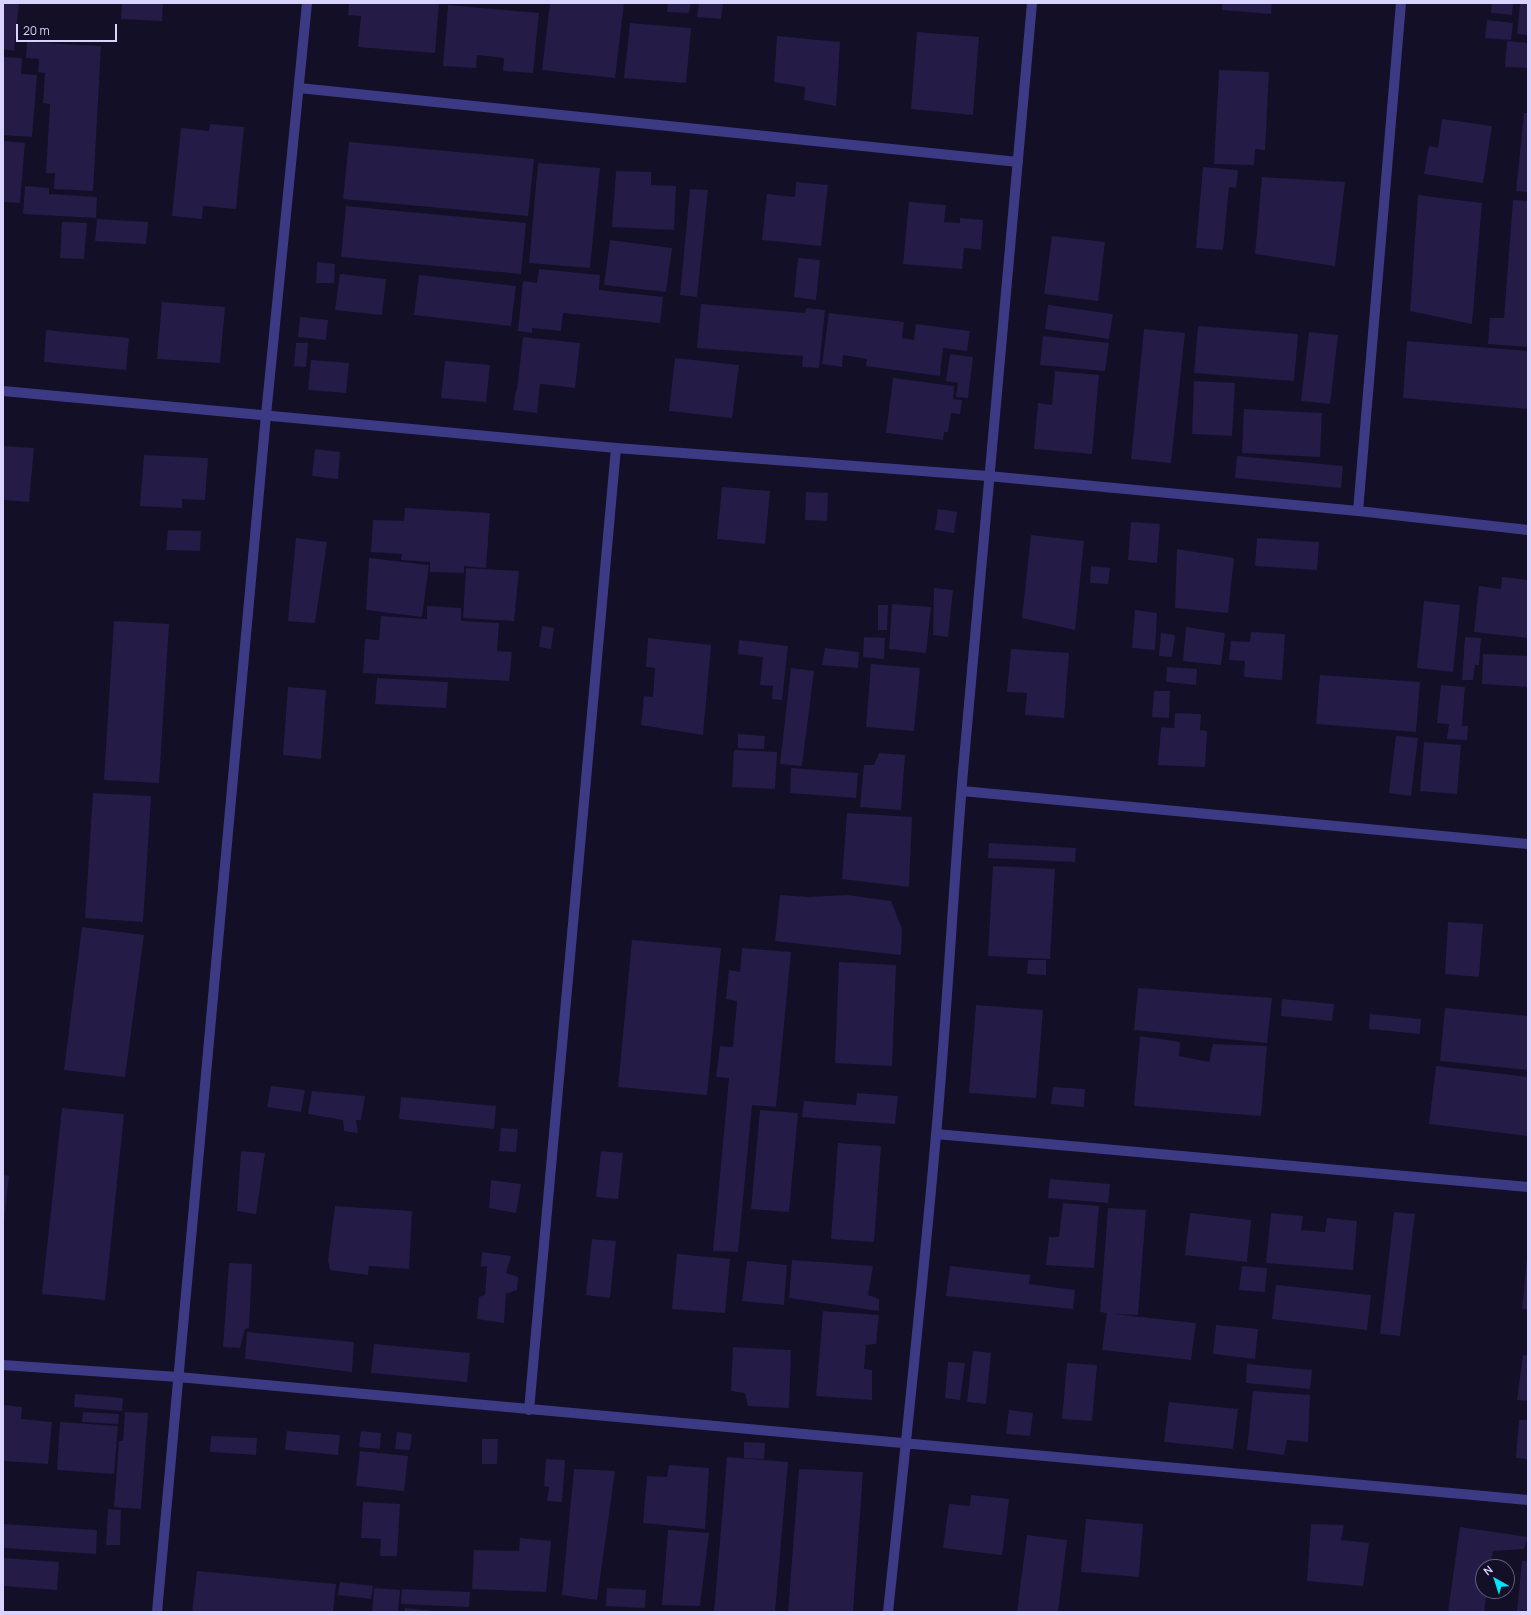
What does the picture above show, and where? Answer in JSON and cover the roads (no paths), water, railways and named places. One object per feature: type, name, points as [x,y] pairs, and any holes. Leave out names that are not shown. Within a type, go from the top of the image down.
[{"type":"street","points":[[157,1612],[266,415],[307,3]]},
{"type":"street","points":[[888,1612],[936,1134],[988,476],[1032,3]]},
{"type":"street","points":[[1358,511],[1401,3]]},
{"type":"street","points":[[299,88],[1018,162]]},
{"type":"street","points":[[3,390],[616,448],[988,476],[1358,511],[1528,530]]},
{"type":"street","points":[[529,1410],[616,448]]},
{"type":"street","points":[[962,791],[1528,844]]},
{"type":"street","points":[[936,1134],[1528,1187]]},
{"type":"street","points":[[3,1365],[178,1377],[1528,1500]]}]
